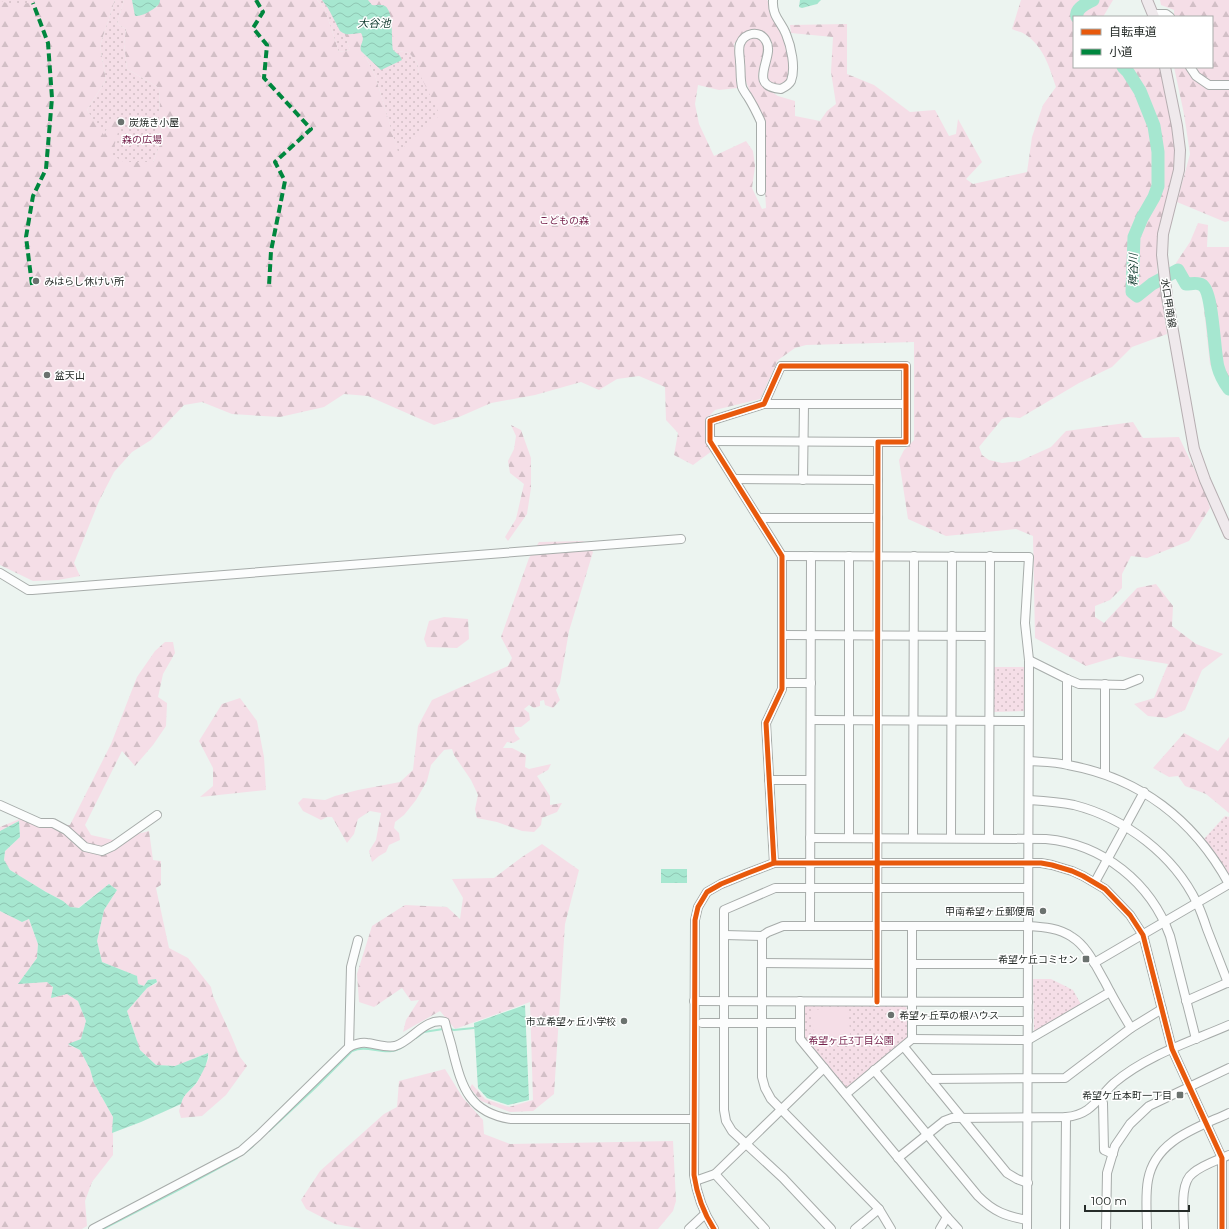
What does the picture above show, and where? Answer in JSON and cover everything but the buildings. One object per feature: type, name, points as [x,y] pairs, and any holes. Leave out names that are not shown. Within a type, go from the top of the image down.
[{"type":"main road","points":[[1147,0],[1154,16]]},
{"type":"main road","name":"水口甲南線","points":[[1165,68],[1178,126],[1180,150],[1179,170],[1163,234],[1162,255],[1166,287],[1194,449],[1205,480],[1229,534]]},
{"type":"street","points":[[761,191],[761,122],[757,112],[742,88],[739,46],[743,38],[749,35],[756,34],[762,36],[767,41],[768,48],[762,74],[765,81],[769,86],[781,89],[787,86],[793,72],[792,50],[786,33],[775,15],[773,0]]},
{"type":"street","points":[[1154,16],[1166,14],[1169,16]]},
{"type":"street","points":[[1191,68],[1196,76],[1210,86],[1229,85]]},
{"type":"street","points":[[710,441],[906,442],[906,366],[781,366],[764,404]]},
{"type":"street","points":[[774,863],[766,723],[782,689],[782,556],[710,441],[710,421],[764,404],[906,404]]},
{"type":"street","points":[[803,480],[804,404]]},
{"type":"street","points":[[877,1002],[878,442]]},
{"type":"street","points":[[734,479],[878,480]]},
{"type":"street","points":[[758,518],[878,518]]},
{"type":"street","points":[[0,574],[28,590],[38,590],[681,539]]},
{"type":"street","points":[[782,556],[1029,556],[1025,623],[1029,660],[1027,1229]]},
{"type":"street","points":[[810,926],[811,556]]},
{"type":"street","points":[[849,556],[849,838]]},
{"type":"street","points":[[913,838],[914,556]]},
{"type":"street","points":[[951,838],[952,556]]},
{"type":"street","points":[[989,838],[990,556]]},
{"type":"street","points":[[782,635],[989,636]]},
{"type":"street","points":[[1029,660],[1067,680],[1086,685],[1124,685],[1139,680]]},
{"type":"street","points":[[1067,680],[1067,764]]},
{"type":"street","points":[[782,683],[811,683]]},
{"type":"street","points":[[1104,684],[1105,774]]},
{"type":"street","points":[[811,720],[1028,721]]},
{"type":"street","points":[[1028,761],[1067,764],[1105,774],[1144,792],[1173,813],[1192,831],[1212,855],[1229,884],[1094,963]]},
{"type":"street","points":[[769,780],[810,780]]},
{"type":"street","points":[[1094,882],[1144,792]]},
{"type":"street","points":[[1028,800],[1048,801],[1075,806],[1099,813],[1125,826],[1140,836],[1170,864],[1186,884],[1197,903],[1228,983],[1186,1001]]},
{"type":"street","points":[[0,804],[40,823],[53,823],[66,830],[85,847],[102,851],[113,846],[157,815]]},
{"type":"street","points":[[810,838],[1046,838],[1086,848],[1108,859],[1126,872],[1140,885],[1152,900],[1165,922],[1170,936],[1196,1039]]},
{"type":"street","points":[[714,1229],[705,1214],[697,1192],[694,1151],[695,920],[698,907],[702,898],[707,892],[713,888],[774,863],[1028,863],[1052,865],[1072,871],[1094,882],[1105,889],[1124,908],[1143,935],[1172,1049],[1206,1124],[1225,1157],[1222,1229]]},
{"type":"street","points":[[831,1229],[783,1178],[732,1132],[725,1116],[724,910],[775,888],[1028,888]]},
{"type":"street","points":[[725,936],[762,936],[783,926],[1028,926],[1051,928],[1072,937],[1084,948],[1130,1028]]},
{"type":"street","points":[[912,926],[912,1040]]},
{"type":"street","points":[[762,936],[763,1082],[768,1094],[879,1209],[891,1229]]},
{"type":"street","points":[[349,1047],[351,967],[358,940]]},
{"type":"street","points":[[762,963],[877,964]]},
{"type":"street","points":[[912,964],[1028,964]]},
{"type":"street","points":[[846,1094],[912,1040],[1028,1040],[1110,992]]},
{"type":"street","points":[[694,1001],[1028,1002]]},
{"type":"street","points":[[800,1001],[800,1039],[958,1229]]},
{"type":"street","points":[[930,1079],[1065,1078],[1130,1028],[1162,1009]]},
{"type":"street","points":[[93,1229],[242,1151],[349,1047],[357,1043],[387,1047],[395,1046],[424,1027],[439,1021],[445,1022],[464,1088],[475,1102],[496,1116],[511,1119],[694,1119]]},
{"type":"street","points":[[912,1021],[1028,1021]]},
{"type":"street","points":[[702,1023],[800,1023]]},
{"type":"street","points":[[898,1158],[948,1119],[961,1117],[1066,1117],[1083,1113],[1094,1105],[1128,1072],[1172,1049],[1229,1025]]},
{"type":"street","points":[[904,1047],[1007,1173],[1028,1183]]},
{"type":"street","points":[[695,1181],[715,1174],[824,1068]]},
{"type":"street","points":[[1106,1229],[1107,1172],[1116,1146],[1130,1124],[1149,1106],[1229,1068]]},
{"type":"street","points":[[874,1070],[982,1201],[991,1208],[1003,1214],[1027,1220]]},
{"type":"street","points":[[1100,1098],[1103,1103],[1104,1150],[1113,1154]]},
{"type":"street","points":[[1147,1229],[1148,1181],[1154,1162],[1173,1140],[1229,1113]]},
{"type":"street","points":[[1065,1229],[1066,1117]]},
{"type":"street","points":[[1184,1229],[1184,1191],[1186,1181],[1193,1172],[1225,1157]]},
{"type":"street","points":[[715,1174],[765,1229]]},
{"type":"street","points":[[855,1229],[879,1209]]},
{"type":"street","points":[[689,1229],[705,1214]]},
{"type":"street","points":[[940,1229],[947,1217]]},
{"type":"green space","name":"こどもの森","points":[[0,0],[115,0],[100,46],[106,80],[87,110],[104,134],[112,115],[120,124],[124,162],[153,162],[161,141],[159,88],[127,69],[124,44],[126,29],[117,24],[124,0],[132,0],[136,16],[157,7],[160,0],[317,0],[325,9],[339,52],[350,50],[343,30],[362,29],[363,52],[375,75],[398,151],[419,73],[417,62],[409,53],[393,50],[364,0],[767,0],[770,3],[772,18],[782,33],[790,54],[790,78],[785,83],[778,86],[768,82],[765,72],[770,60],[771,44],[764,33],[755,30],[743,33],[734,44],[737,65],[737,88],[719,90],[698,85],[695,104],[699,124],[714,156],[746,141],[753,151],[755,166],[752,188],[762,209],[766,208],[763,152],[766,141],[765,122],[744,77],[745,64],[741,50],[743,41],[750,37],[760,39],[766,48],[758,75],[764,87],[778,96],[795,101],[795,116],[820,121],[827,111],[836,104],[831,72],[833,37],[791,33],[790,25],[847,24],[847,74],[874,85],[910,112],[935,110],[949,136],[956,134],[958,119],[982,162],[966,179],[973,184],[1027,172],[1032,137],[1043,105],[1056,87],[1042,52],[1026,35],[1012,29],[1021,0],[1113,0],[1104,16],[1073,16],[1073,68],[1162,68],[1173,128],[1176,158],[1172,183],[1157,238],[1157,270],[1167,334],[1132,347],[1112,367],[1079,383],[1020,418],[1008,417],[1002,419],[979,447],[982,455],[989,460],[1002,463],[1020,461],[1051,447],[1066,431],[1133,422],[1143,438],[1179,437],[1204,489],[1210,508],[1189,541],[1147,558],[1131,556],[1122,574],[1122,588],[1110,600],[1095,606],[1095,617],[1104,623],[1137,588],[1156,584],[1173,606],[1172,626],[1196,644],[1223,654],[1202,670],[1185,710],[1166,718],[1148,716],[1134,704],[1154,698],[1168,664],[1119,656],[1086,666],[1035,638],[1033,536],[1016,529],[946,536],[908,519],[899,460],[904,450],[914,440],[914,342],[806,345],[795,348],[778,360],[760,399],[715,410],[706,419],[706,442],[712,451],[693,465],[674,455],[678,433],[666,420],[665,387],[639,376],[617,379],[599,390],[581,382],[535,395],[491,403],[459,417],[434,425],[368,396],[344,394],[324,407],[280,417],[232,414],[202,402],[184,405],[151,440],[132,452],[114,472],[99,501],[74,563],[80,576],[58,580],[33,581],[0,565]]},
{"type":"green space","points":[[0,0],[39,0],[19,4],[8,3]]},
{"type":"green space","name":"森の広場","points":[[115,0],[124,0],[117,24],[126,29],[124,44],[127,69],[159,88],[161,141],[153,162],[124,162],[112,155],[120,124],[112,116],[104,135],[87,110],[106,80],[100,46]]},
{"type":"green space","points":[[317,0],[364,0],[365,3],[380,8],[392,19],[393,50],[409,53],[417,62],[419,73],[440,115],[398,152],[375,75],[363,52],[362,29],[343,29],[350,50],[339,52],[325,9]]},
{"type":"green space","points":[[1160,0],[1229,0],[1229,221],[1225,222],[1177,202],[1190,154],[1184,114],[1174,68],[1213,68],[1213,16],[1174,16],[1174,10],[1161,5]]},
{"type":"green space","points":[[1198,223],[1208,225],[1207,247],[1229,247],[1229,383],[1210,365],[1201,281],[1172,278],[1172,269],[1190,242]]},
{"type":"green space","points":[[511,425],[521,430],[531,458],[531,488],[527,514],[508,541],[505,537],[516,519],[524,484],[510,473],[508,461],[514,449],[516,436]]},
{"type":"green space","points":[[583,541],[593,552],[569,631],[560,683],[556,690],[560,700],[553,708],[545,705],[544,700],[540,701],[540,706],[534,708],[529,705],[524,709],[529,713],[530,720],[521,727],[514,727],[515,733],[520,739],[513,743],[507,742],[503,748],[512,748],[526,755],[525,767],[529,769],[551,764],[548,770],[537,776],[550,796],[550,805],[562,803],[557,812],[542,818],[541,825],[534,832],[522,831],[497,822],[477,818],[475,809],[478,795],[471,780],[454,755],[452,749],[444,750],[431,765],[427,781],[416,800],[404,815],[395,822],[394,828],[399,833],[400,840],[389,845],[386,852],[372,862],[369,851],[376,840],[381,813],[370,811],[358,819],[354,834],[347,843],[332,817],[327,817],[321,820],[303,811],[298,803],[303,798],[325,800],[358,790],[400,782],[413,770],[418,726],[432,700],[508,666],[512,658],[501,637],[529,558],[539,542]]},
{"type":"green space","points":[[444,617],[468,619],[469,639],[457,648],[427,647],[424,639],[429,621]]},
{"type":"green space","points":[[165,642],[173,642],[175,653],[163,674],[158,697],[167,703],[166,726],[153,745],[135,766],[122,751],[85,825],[91,835],[113,840],[149,831],[153,860],[161,861],[161,885],[156,888],[169,948],[188,958],[211,987],[213,996],[240,1057],[247,1066],[226,1095],[202,1116],[181,1118],[179,1111],[183,1097],[197,1083],[209,1058],[208,1053],[175,1066],[156,1065],[140,1050],[127,1011],[147,988],[157,983],[156,979],[148,980],[144,986],[138,984],[137,976],[102,962],[97,941],[104,910],[117,890],[109,884],[78,908],[69,907],[63,901],[10,870],[4,860],[5,851],[20,837],[19,822],[0,831],[0,827],[22,818],[43,825],[70,825],[111,744],[137,677],[155,651]]},
{"type":"green space","points":[[993,667],[1025,667],[1025,711],[992,712]]},
{"type":"green space","points":[[240,698],[257,721],[264,757],[266,790],[200,797],[213,786],[213,768],[199,741],[222,704]]},
{"type":"green space","points":[[1184,733],[1218,751],[1229,737],[1229,813],[1206,794],[1185,786],[1178,776],[1169,777],[1153,768]]},
{"type":"green space","points":[[1225,816],[1229,817],[1229,875],[1204,839]]},
{"type":"green space","points":[[542,844],[579,870],[565,924],[554,1094],[533,1111],[510,1112],[481,1101],[470,1088],[472,1084],[485,1099],[509,1107],[533,1100],[530,1002],[455,1029],[440,1011],[403,1032],[406,1020],[419,1000],[411,1001],[402,988],[374,1007],[359,1002],[357,974],[372,926],[405,905],[447,907],[460,919],[463,898],[452,879],[494,878]]},
{"type":"green space","points":[[0,911],[22,922],[29,919],[38,944],[37,958],[19,983],[47,982],[53,987],[51,998],[67,994],[78,1001],[86,1021],[81,1039],[68,1045],[80,1050],[90,1069],[94,1083],[113,1117],[113,1155],[92,1182],[85,1201],[87,1226],[82,1229],[0,1229]]},
{"type":"green space","points":[[1033,979],[1051,979],[1073,990],[1082,1006],[1034,1035]]},
{"type":"green space","name":"希望ヶ丘3丁目公園","points":[[806,1005],[904,1005],[908,1009],[908,1035],[905,1041],[849,1087],[843,1087],[806,1041],[803,1033],[803,1008]]},
{"type":"green space","points":[[848,1007],[851,1044],[815,1047],[811,1010]]},
{"type":"green space","points":[[445,1069],[463,1098],[483,1120],[484,1134],[510,1144],[673,1141],[676,1201],[673,1211],[658,1229],[363,1229],[335,1224],[306,1209],[301,1200],[320,1171],[384,1114],[397,1107],[399,1081]]},
{"type":"water","points":[[132,0],[160,0],[160,3],[144,14],[135,16]]},
{"type":"water","name":"大谷池","points":[[322,0],[368,0],[372,5],[385,6],[390,14],[393,50],[402,60],[381,70],[361,51],[363,38],[361,33],[348,34],[340,31]]},
{"type":"water","points":[[800,0],[821,0],[817,4],[802,8],[799,7]]},
{"type":"water","points":[[19,821],[20,837],[5,851],[4,860],[10,870],[63,901],[70,907],[79,908],[109,884],[117,890],[104,910],[97,941],[102,962],[137,976],[138,984],[144,986],[148,980],[156,979],[157,982],[147,988],[127,1011],[140,1050],[156,1065],[175,1066],[208,1053],[206,1064],[201,1075],[195,1085],[184,1097],[181,1104],[112,1133],[113,1117],[94,1083],[90,1069],[80,1050],[68,1044],[81,1039],[86,1021],[78,1001],[67,994],[51,998],[53,987],[47,982],[18,984],[37,958],[38,944],[29,919],[22,922],[0,911],[0,831]]},
{"type":"water","points":[[661,869],[687,869],[687,883],[661,883]]},
{"type":"water","points":[[525,1005],[529,1100],[508,1105],[487,1098],[478,1088],[474,1023]]},
{"type":"waterway","name":"稗谷川","points":[[1077,16],[1079,9],[1093,0]]},
{"type":"waterway","name":"稗谷川","points":[[1124,68],[1140,91],[1154,126],[1158,152],[1158,186],[1134,237],[1132,292],[1137,296],[1152,284],[1178,270],[1186,284],[1196,283],[1202,285],[1209,298],[1218,367],[1222,378],[1229,389]]},
{"type":"waterway","points":[[450,1029],[474,1028]]},
{"type":"waterway","points":[[416,1038],[424,1032],[443,1029]]},
{"type":"waterway","points":[[269,1131],[352,1051],[358,1049],[391,1051],[398,1050],[404,1046]]},
{"type":"waterway","points":[[242,1155],[253,1146]]},
{"type":"waterway","points":[[103,1229],[237,1158]]},
{"type":"marked path","points":[[256,0],[263,12],[253,28],[267,45],[264,78],[311,129],[275,162],[285,181],[271,251],[269,286]]},
{"type":"marked path","points":[[32,285],[26,237],[33,196],[46,169],[52,98],[48,43],[33,3]]},
{"type":"cycle path","points":[[774,863],[766,723],[782,689],[782,556],[710,441],[710,421],[764,404],[781,366],[906,366],[906,442],[878,442],[877,1002]]},
{"type":"cycle path","points":[[714,1229],[701,1203],[694,1175],[695,920],[698,907],[707,892],[721,884],[774,863],[1041,863],[1072,871],[1105,889],[1130,915],[1143,935],[1172,1049],[1222,1158],[1222,1229]]},
{"type":"place","name":"炭焼き小屋","points":[[121,122]]},
{"type":"place","name":"みはらし休けい所","points":[[36,281]]},
{"type":"place","name":"盆天山","points":[[47,375]]},
{"type":"place","name":"甲南希望ヶ丘郵便局","points":[[1043,911]]},
{"type":"place","name":"希望ケ丘コミセン","points":[[1086,959]]},
{"type":"place","name":"希望ヶ丘草の根ハウス","points":[[891,1015]]},
{"type":"place","name":"市立希望ヶ丘小学校","points":[[624,1021]]},
{"type":"place","name":"希望ケ丘本町一丁目","points":[[1180,1095]]}]
